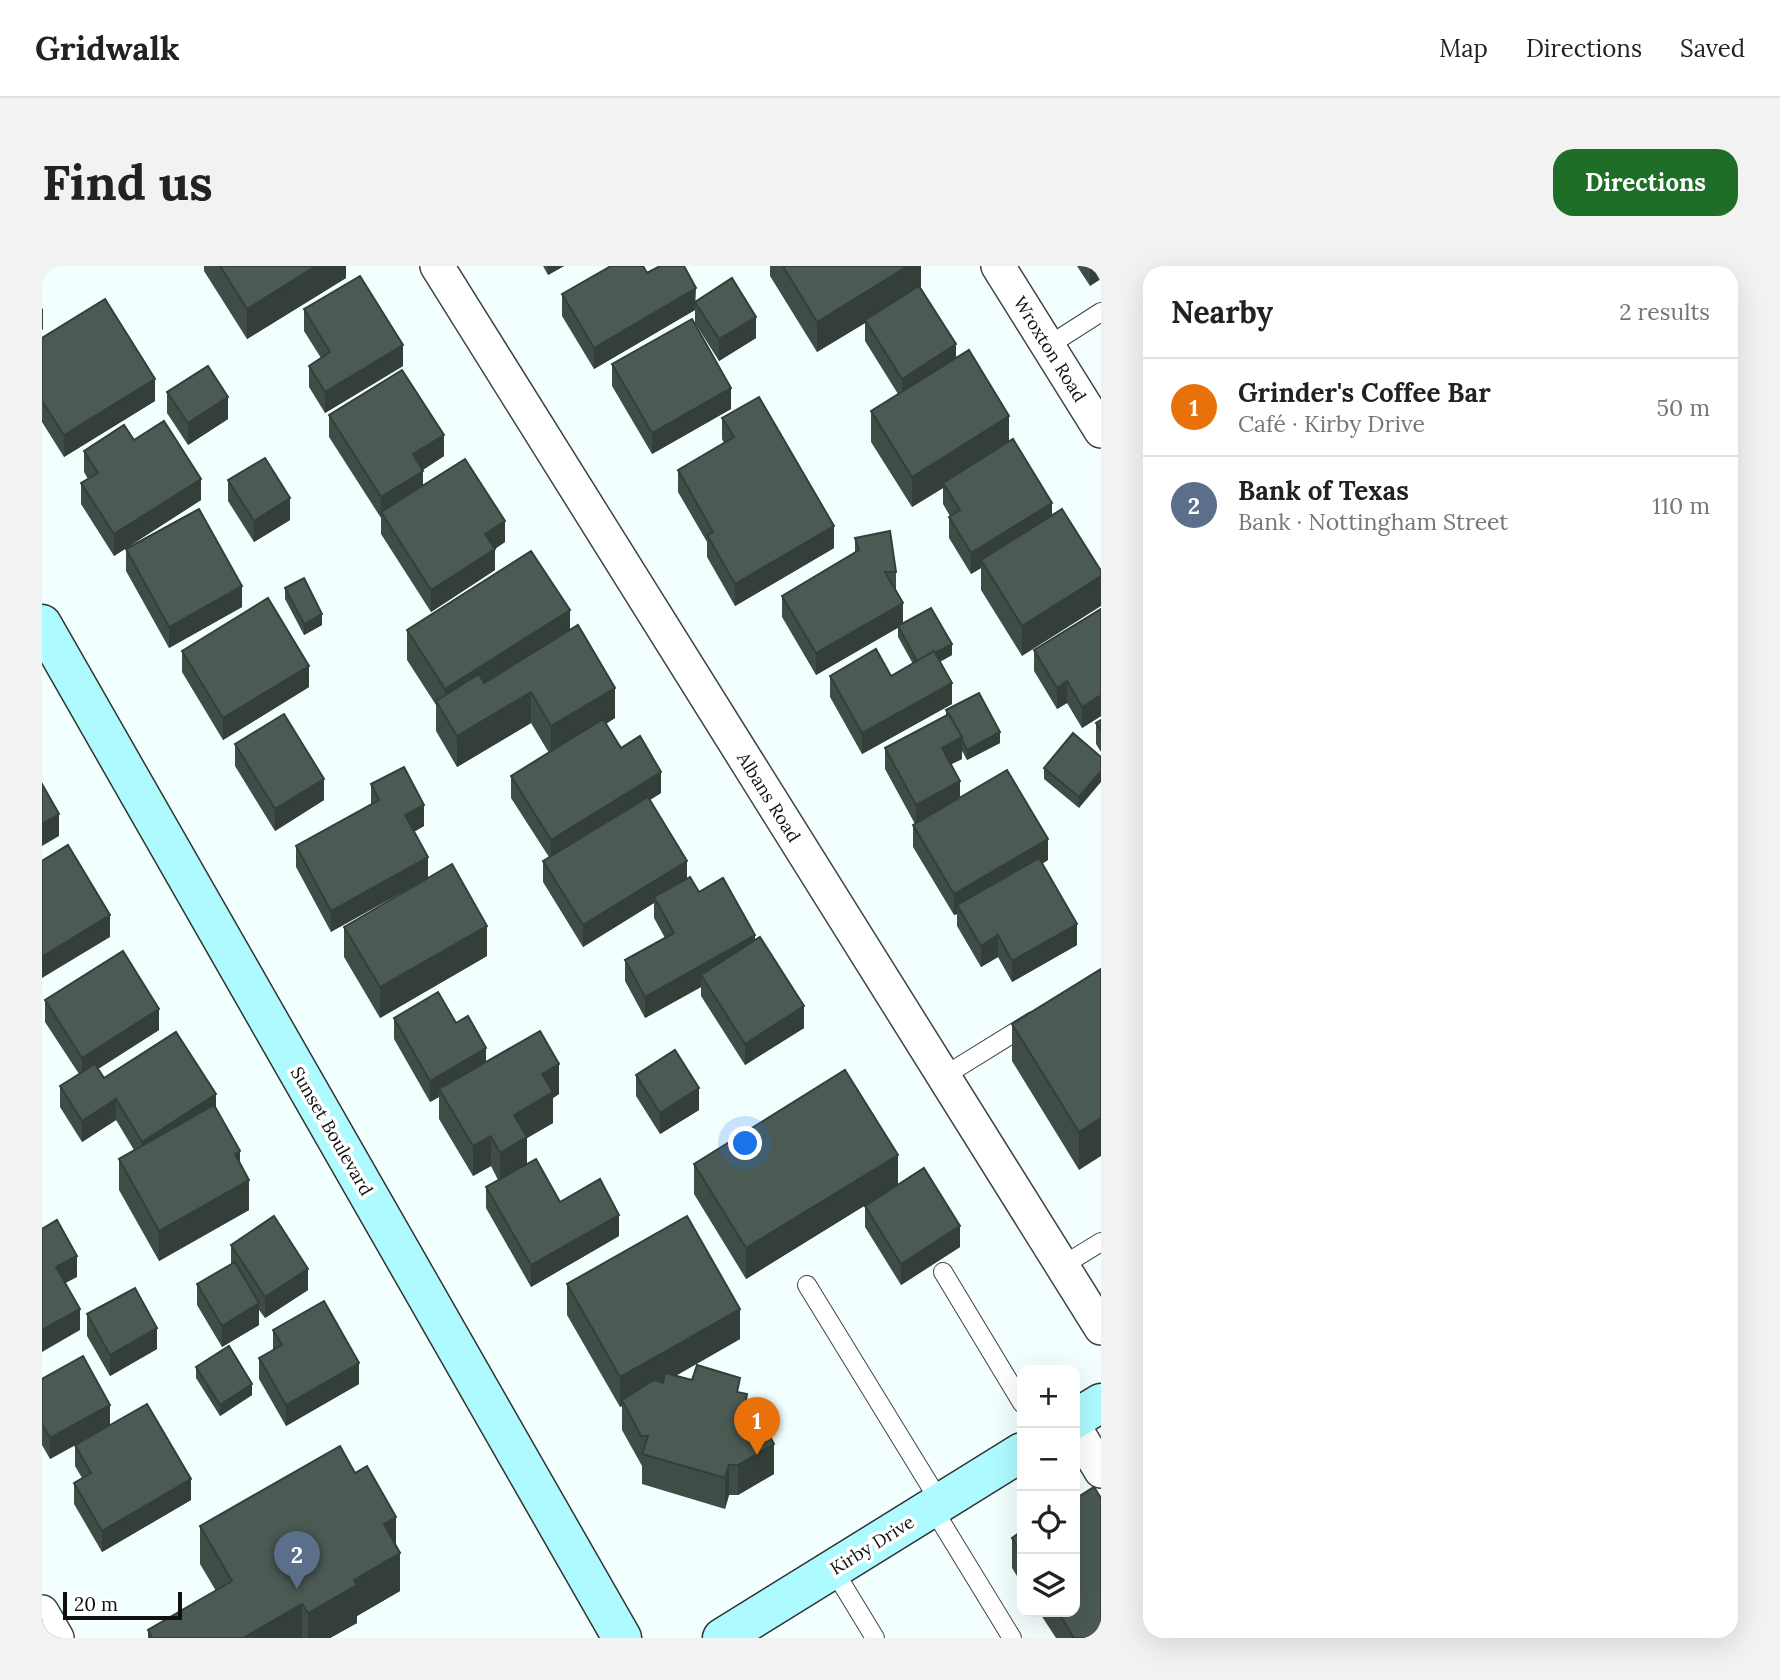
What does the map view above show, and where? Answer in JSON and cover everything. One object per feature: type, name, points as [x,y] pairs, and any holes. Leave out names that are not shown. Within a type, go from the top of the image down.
[{"type":"street","name":"Albans Road","points":[[437,266],[1101,1328]]},
{"type":"street","name":"Wroxton Road","points":[[998,266],[1101,431]]},
{"type":"street","name":"Sunset Boulevard","points":[[42,624],[622,1638]]},
{"type":"street","points":[[1080,1416],[1101,1403]]},
{"type":"street","points":[[1080,1436],[1101,1471]]},
{"type":"street","name":"Kirby Drive","points":[[722,1638],[1017,1455]]},
{"type":"street","points":[[42,1612],[57,1638]]},
{"type":"lane","points":[[1048,346],[1101,312]]},
{"type":"lane","points":[[944,1076],[1045,1013]]},
{"type":"lane","points":[[1062,1266],[1101,1242]]},
{"type":"lane","points":[[943,1272],[1017,1395]]},
{"type":"lane","points":[[807,1285],[1012,1638]]},
{"type":"lane","points":[[833,1569],[875,1638]]},
{"type":"building","points":[[220,266],[316,266],[247,309]]},
{"type":"building","points":[[611,266],[643,266],[647,273],[660,266],[684,266],[696,288],[594,348],[562,294]]},
{"type":"building","points":[[783,266],[908,266],[817,322]]},
{"type":"building","points":[[360,276],[403,345],[325,392],[309,366],[330,352],[304,309]]},
{"type":"building","points":[[732,278],[756,317],[719,339],[695,302]]},
{"type":"building","points":[[919,286],[956,344],[902,379],[865,320]]},
{"type":"building","points":[[105,299],[155,379],[64,435],[42,401],[42,338]]},
{"type":"building","points":[[692,319],[731,388],[652,433],[612,364]]},
{"type":"building","points":[[969,350],[1009,416],[912,477],[871,411]]},
{"type":"building","points":[[208,366],[228,397],[188,423],[167,392]]},
{"type":"building","points":[[402,370],[444,435],[413,454],[423,471],[381,497],[329,415]]},
{"type":"building","points":[[759,397],[834,526],[735,584],[707,535],[713,532],[678,470],[734,437],[722,418]]},
{"type":"building","points":[[164,421],[201,479],[114,534],[81,483],[98,473],[84,451],[124,425],[134,440]]},
{"type":"building","points":[[1013,439],[1052,503],[971,553],[949,517],[960,510],[943,483]]},
{"type":"building","points":[[265,458],[290,498],[254,521],[228,480]]},
{"type":"building","points":[[465,459],[505,521],[485,534],[495,549],[431,590],[381,512]]},
{"type":"building","points":[[199,509],[242,586],[169,627],[126,549]]},
{"type":"building","points":[[1062,509],[1101,571],[1101,576],[1022,626],[981,560]]},
{"type":"building","points":[[890,531],[896,572],[885,572],[903,603],[816,653],[782,596],[859,550],[855,538]]},
{"type":"building","points":[[531,551],[570,610],[445,689],[407,630]]},
{"type":"building","points":[[304,578],[322,614],[304,624],[285,588]]},
{"type":"building","points":[[268,598],[309,666],[223,718],[182,651]]},
{"type":"building","points":[[931,608],[952,644],[917,661],[898,626]]},
{"type":"building","points":[[1101,609],[1101,695],[1082,707],[1067,681],[1057,688],[1034,650]]},
{"type":"building","points":[[578,625],[615,688],[551,726],[531,692],[457,736],[436,701],[479,674],[484,683]]},
{"type":"building","points":[[876,649],[891,676],[934,651],[952,683],[862,733],[830,676]]},
{"type":"building","points":[[979,693],[1000,732],[967,750],[946,710]]},
{"type":"building","points":[[284,714],[324,779],[275,809],[235,744]]},
{"type":"building","points":[[949,714],[962,737],[942,748],[960,781],[916,805],[885,748]]},
{"type":"building","points":[[603,719],[621,748],[640,736],[661,772],[551,840],[511,776]]},
{"type":"building","points":[[1073,733],[1101,757],[1101,771],[1079,797],[1044,768]]},
{"type":"building","points":[[404,767],[424,805],[405,815],[428,857],[331,911],[296,846],[379,800],[371,784]]},
{"type":"building","points":[[1007,770],[1048,839],[954,894],[913,825]]},
{"type":"building","points":[[42,784],[59,814],[42,824]]},
{"type":"building","points":[[648,797],[687,861],[583,925],[543,861]]},
{"type":"building","points":[[68,845],[110,915],[42,957],[42,861]]},
{"type":"building","points":[[1039,858],[1077,924],[1012,961],[998,935],[981,946],[957,905]]},
{"type":"building","points":[[452,864],[487,926],[380,987],[344,927]]},
{"type":"building","points":[[690,877],[699,892],[723,878],[755,935],[645,997],[625,960],[674,933],[654,897]]},
{"type":"building","points":[[760,937],[804,1006],[745,1044],[701,975]]},
{"type":"building","points":[[123,951],[159,1009],[82,1058],[45,1000]]},
{"type":"building","points":[[1101,969],[1101,1118],[1079,1132],[1012,1024]]},
{"type":"building","points":[[438,992],[456,1023],[468,1016],[486,1048],[430,1081],[394,1018]]},
{"type":"building","points":[[540,1031],[559,1064],[542,1074],[553,1092],[514,1115],[527,1137],[500,1153],[491,1136],[473,1146],[439,1089]]},
{"type":"building","points":[[176,1032],[216,1094],[142,1142],[116,1099],[82,1121],[60,1086],[95,1064],[104,1078]]},
{"type":"building","points":[[675,1050],[699,1088],[660,1113],[636,1075]]},
{"type":"building","points":[[845,1070],[898,1155],[746,1248],[694,1164]]},
{"type":"building","points":[[214,1105],[240,1151],[235,1154],[249,1180],[159,1231],[119,1159]]},
{"type":"building","points":[[536,1159],[560,1202],[600,1179],[619,1215],[531,1265],[486,1187]]},
{"type":"building","points":[[924,1168],[960,1226],[901,1264],[865,1206]]},
{"type":"building","points":[[274,1216],[308,1269],[265,1297],[231,1245]]},
{"type":"building","points":[[687,1216],[740,1309],[620,1377],[567,1284]]},
{"type":"building","points":[[57,1220],[77,1256],[56,1267],[80,1309],[42,1330],[42,1229]]},
{"type":"building","points":[[235,1262],[259,1303],[222,1326],[197,1284]]},
{"type":"building","points":[[135,1288],[157,1328],[110,1355],[87,1314]]},
{"type":"building","points":[[324,1301],[359,1363],[286,1405],[259,1358],[282,1345],[273,1330]]},
{"type":"building","points":[[229,1346],[252,1384],[220,1405],[196,1367]]},
{"type":"building","points":[[83,1356],[110,1405],[50,1438],[42,1424],[42,1379]]},
{"type":"building","points":[[697,1365],[740,1378],[737,1392],[747,1394],[745,1406],[755,1410],[774,1444],[738,1465],[729,1465],[725,1478],[642,1454],[648,1436],[641,1436],[622,1400],[654,1380],[663,1383],[665,1373],[692,1380]]},
{"type":"building","points":[[147,1404],[191,1479],[102,1531],[74,1483],[91,1473],[75,1445]]},
{"type":"building","points":[[340,1446],[355,1473],[367,1466],[396,1517],[384,1524],[400,1553],[354,1580],[357,1585],[308,1613],[302,1604],[243,1638],[152,1638],[148,1630],[232,1581],[200,1526]]},
{"type":"building","points":[[1094,1487],[1101,1498],[1101,1638],[1074,1638],[1061,1617],[1080,1617],[1080,1496]]},
{"type":"place","name":"Grinder's Coffee Bar","points":[[757,1455]]},
{"type":"place","name":"Bank of Texas","points":[[297,1589]]}]
